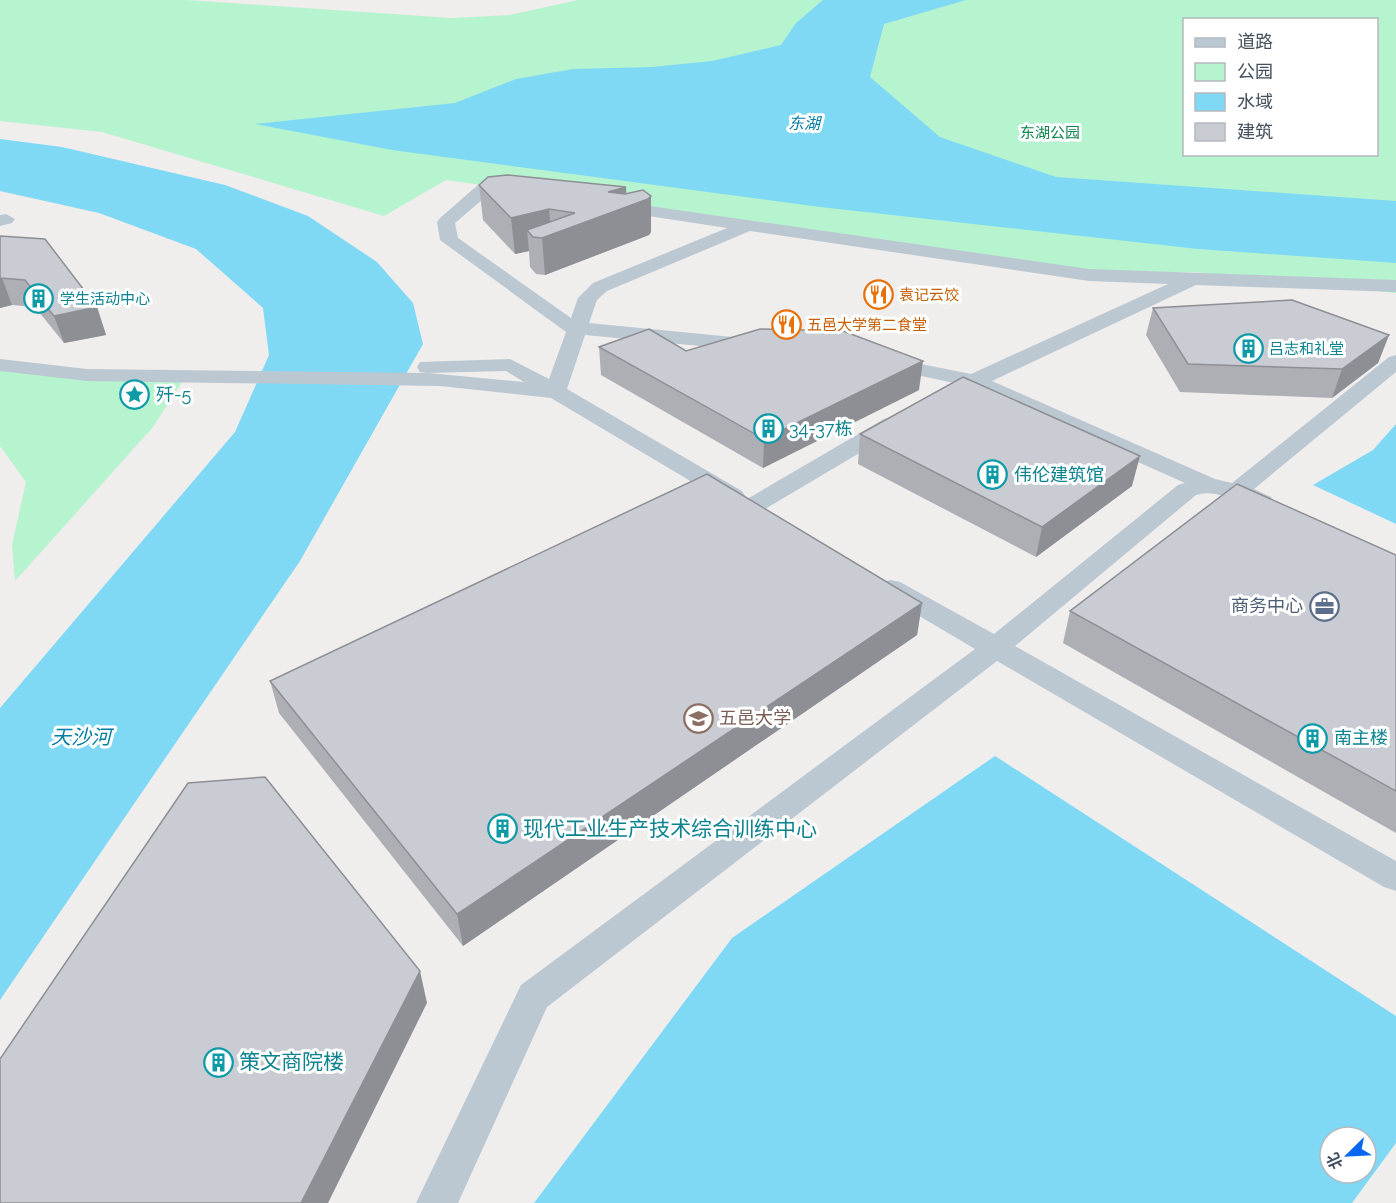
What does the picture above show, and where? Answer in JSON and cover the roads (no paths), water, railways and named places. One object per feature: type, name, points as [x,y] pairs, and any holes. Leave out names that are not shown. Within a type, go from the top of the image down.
[{"type":"street","points":[[530,194],[484,188],[446,222],[450,240],[570,327],[773,347]]},
{"type":"street","points":[[599,204],[1089,274],[1192,280],[1396,286]]},
{"type":"street","points":[[555,392],[588,298],[600,287],[747,225]]},
{"type":"street","points":[[943,395],[1192,280]]},
{"type":"street","points":[[1237,491],[1396,360],[1374,351]]},
{"type":"street","points":[[864,359],[974,381],[1206,484],[1237,491],[1290,513]]},
{"type":"street","points":[[0,365],[87,375],[190,376],[434,374],[510,365],[781,524]]},
{"type":"street","points":[[750,507],[912,412]]},
{"type":"street","points":[[437,1203],[534,996],[995,648],[1187,490],[1206,484]]},
{"type":"street","points":[[873,578],[1396,877]]},
{"type":"water","name":"东湖","points":[[823,0],[966,0],[884,24],[870,77],[940,137],[1056,177],[1396,201],[1396,263],[1198,249],[820,207],[392,150],[255,124],[455,103],[516,79],[573,69],[652,67],[712,61],[781,45],[796,23]]},
{"type":"water","name":"天沙河","points":[[0,139],[62,147],[225,185],[308,216],[377,262],[413,303],[423,344],[300,561],[0,1000],[0,708],[235,432],[269,355],[263,308],[196,249],[99,213],[0,191]]},
{"type":"water","points":[[1396,424],[1396,524],[1313,485],[1373,450]]},
{"type":"water","points":[[995,756],[1396,1016],[1396,1143],[1378,1168],[1378,1125],[1318,1125],[1318,1185],[1365,1185],[1352,1203],[534,1203],[732,938]]},
{"type":"place","name":"袁记云饺","points":[[878,295]]},
{"type":"place","name":"学生活动中心","points":[[39,299]]},
{"type":"place","name":"五邑大学第二食堂","points":[[786,325]]},
{"type":"place","name":"吕志和礼堂","points":[[1248,349]]},
{"type":"place","name":"歼-5","points":[[135,395]]},
{"type":"place","name":"34-37栋","points":[[768,429]]},
{"type":"place","name":"伟伦建筑馆","points":[[993,475]]},
{"type":"place","name":"商务中心","points":[[1324,606]]},
{"type":"place","name":"五邑大学","points":[[698,718]]},
{"type":"place","name":"南主楼","points":[[1313,738]]},
{"type":"place","name":"现代工业生产技术综合训练中心","points":[[502,829]]},
{"type":"place","name":"策文商院楼","points":[[218,1062]]},
{"type":"park label","name":"东湖公园","points":[[1050,133]]}]
